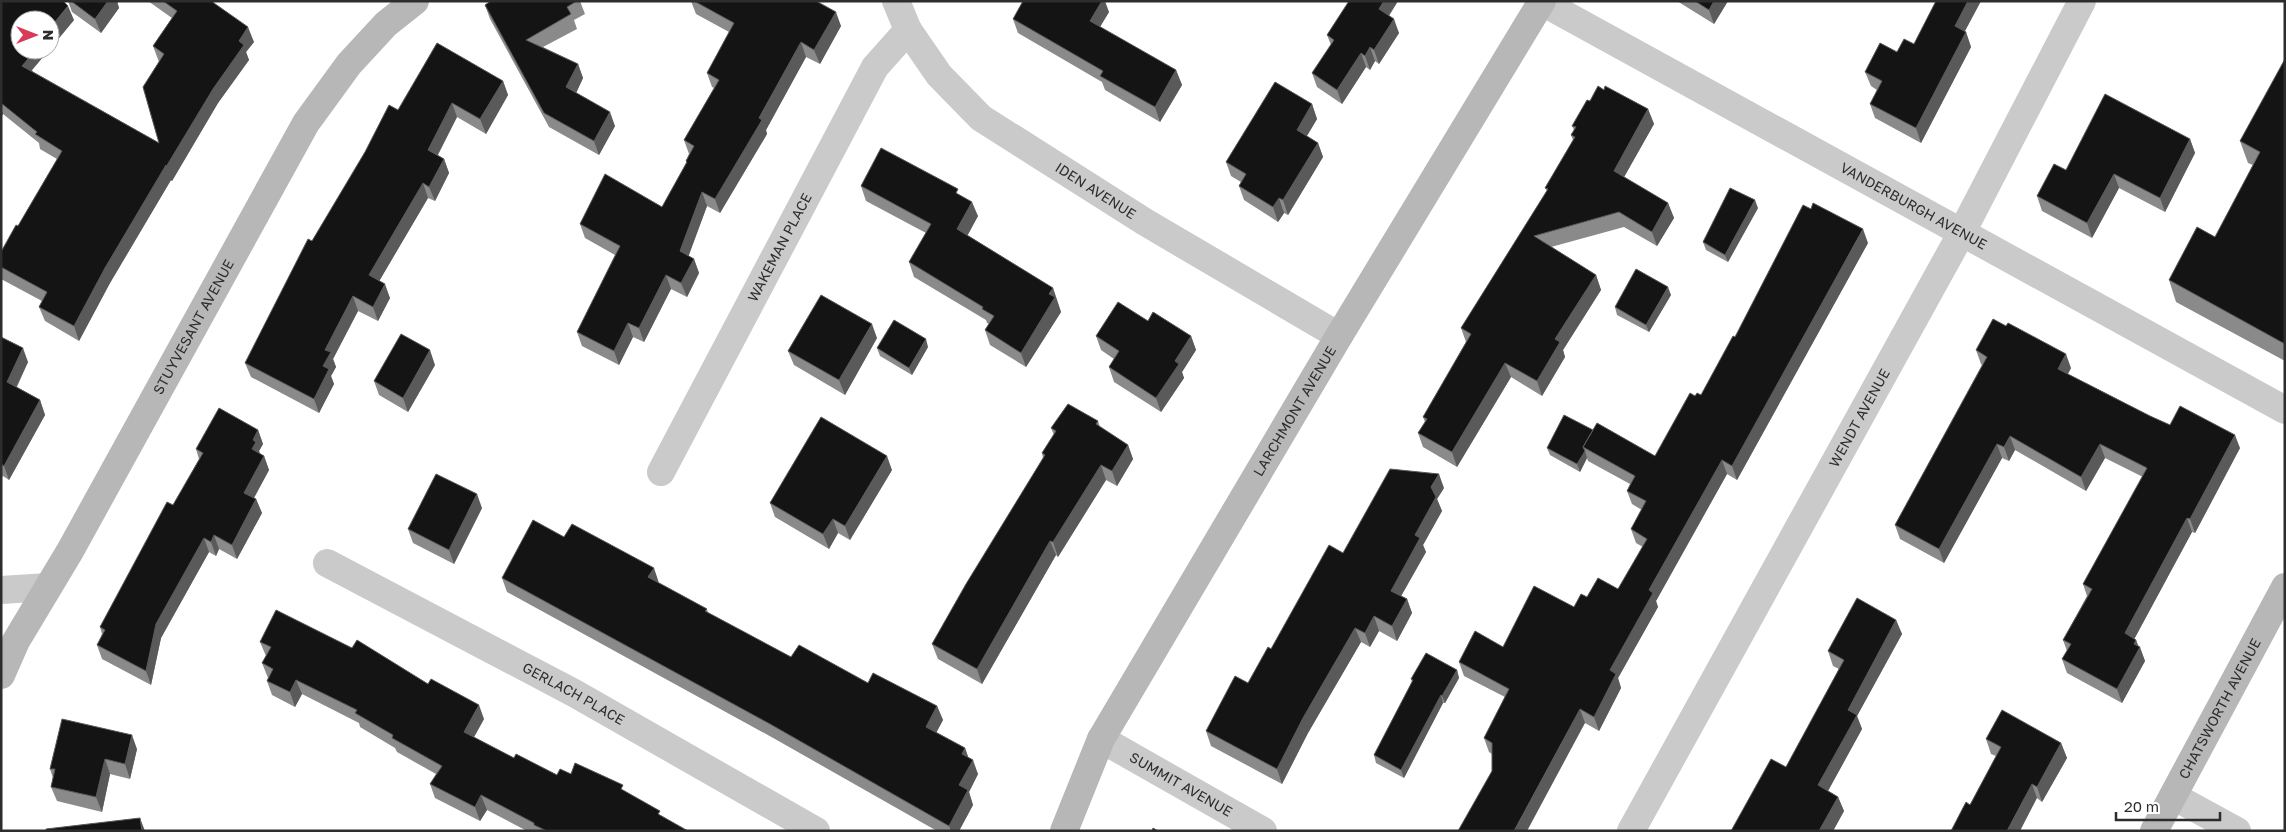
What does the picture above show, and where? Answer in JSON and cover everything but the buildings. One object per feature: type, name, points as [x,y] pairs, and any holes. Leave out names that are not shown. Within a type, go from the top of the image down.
[{"type":"street","name":"STUYVESANT AVENUE","points":[[1,675],[16,641],[75,543],[306,123],[349,64],[386,24],[415,1]]},
{"type":"street","name":"IDEN AVENUE","points":[[896,1],[908,30],[939,75],[981,118],[1146,222],[1339,336]]},
{"type":"street","name":"WENDT AVENUE","points":[[1631,831],[1960,234],[2082,1]]},
{"type":"street","name":"VANDERBURGH AVENUE","points":[[1542,2],[1960,234],[2285,410]]},
{"type":"street","name":"LARCHMONT AVENUE","points":[[1064,831],[1101,739],[1339,336],[1542,2]]},
{"type":"street","name":"WAKEMAN PLACE","points":[[661,472],[874,67],[908,30]]},
{"type":"street","name":"GERLACH PLACE","points":[[328,563],[574,693],[816,831]]},
{"type":"street","points":[[1,590],[48,587]]},
{"type":"street","name":"CHATSWORTH AVENUE","points":[[2154,831],[2285,587]]},
{"type":"street","name":"SUMMIT AVENUE","points":[[1101,739],[1263,831]]},
{"type":"street","points":[[2173,796],[2237,831]]}]
